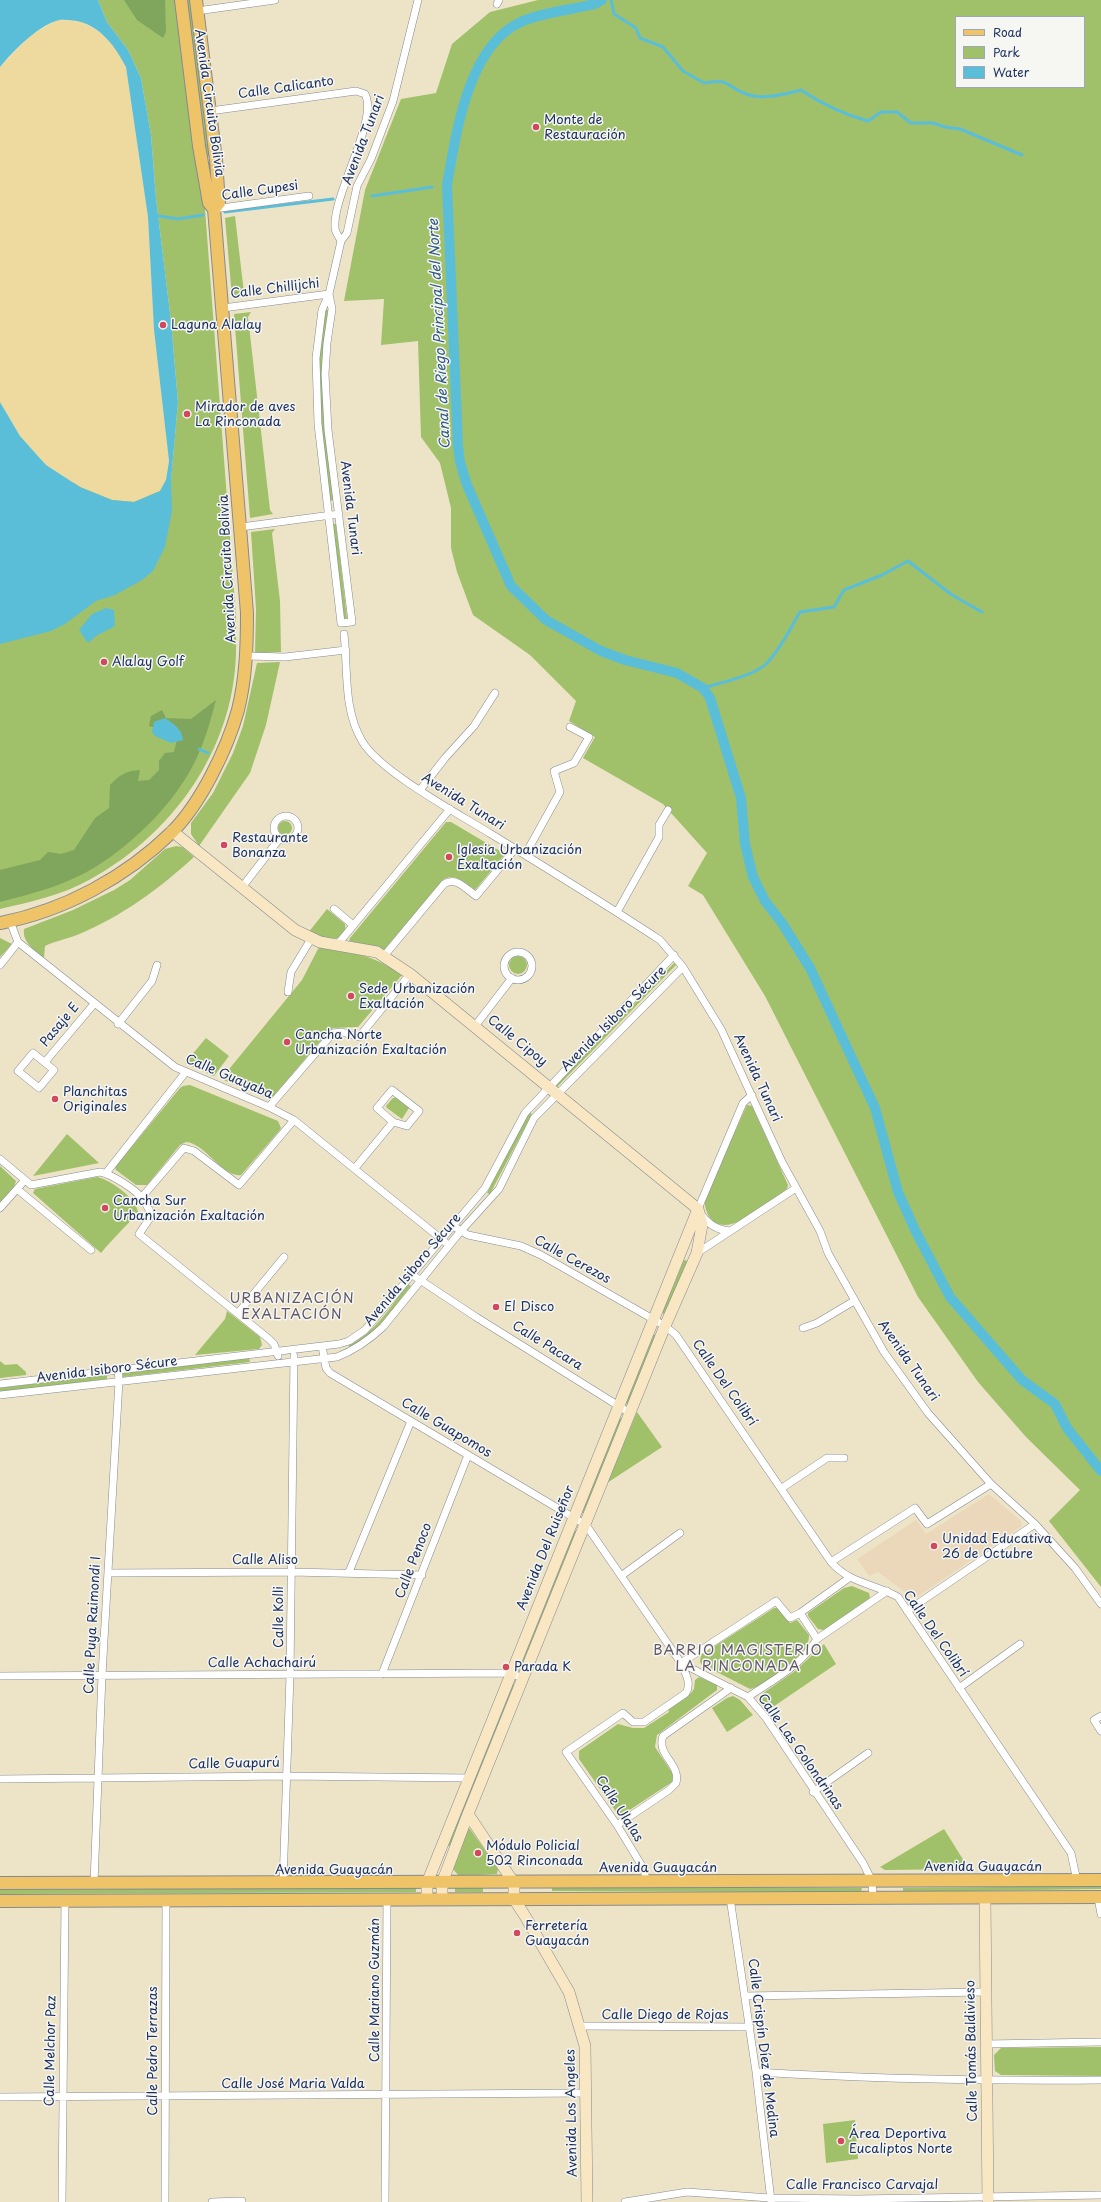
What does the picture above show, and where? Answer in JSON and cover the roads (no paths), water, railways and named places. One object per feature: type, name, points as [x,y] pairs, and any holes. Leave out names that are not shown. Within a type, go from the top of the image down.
[{"type":"main road","name":"Avenida Circuito Bolivia","points":[[5,922],[67,902],[91,891],[142,858],[172,831],[204,787],[230,734],[238,709],[247,656],[247,614],[241,527],[214,209],[210,203],[199,146],[180,0]]},
{"type":"main road","name":"Avenida Circuito Bolivia","points":[[197,6],[210,111],[219,203],[214,209]]},
{"type":"main road","name":"Calle Cipoy","points":[[172,831],[243,886],[295,930],[311,939],[337,945],[371,950],[384,956],[410,974],[698,1209]]},
{"type":"main road","points":[[442,1899],[442,1883],[468,1814],[586,1525],[665,1326],[697,1253],[702,1225],[698,1209]]},
{"type":"main road","name":"Avenida Del Ruiseñor","points":[[427,1898],[427,1883],[510,1673],[698,1209]]},
{"type":"main road","points":[[468,1814],[514,1883],[514,1899]]},
{"type":"main road","name":"Avenida Guayacán","points":[[0,1884],[1101,1880]]},
{"type":"main road","points":[[0,1901],[387,1898],[1100,1898]]},
{"type":"main road","name":"Avenida Los Angeles","points":[[514,1899],[569,1992],[581,2026],[586,2046],[587,2202]]},
{"type":"main road","name":"Calle Tomás Baldivieso","points":[[985,1899],[988,2199]]},
{"type":"street","points":[[197,6],[275,0]]},
{"type":"street","name":"Avenida Tunari","points":[[329,294],[332,309],[327,344],[325,374],[328,430],[352,622],[341,623],[327,515],[318,424],[316,358],[322,310],[329,294],[341,242],[347,233],[357,186],[371,160],[393,101],[418,0]]},
{"type":"street","name":"Calle Calicanto","points":[[210,111],[356,91],[365,94]]},
{"type":"street","name":"Avenida Tunari","points":[[341,242],[335,228],[338,206],[362,134],[369,100],[365,94]]},
{"type":"street","name":"Calle Cupesi","points":[[214,209],[309,196]]},
{"type":"street","name":"Calle Chillijchi","points":[[223,308],[329,294]]},
{"type":"street","points":[[241,527],[339,514]]},
{"type":"street","name":"Avenida Tunari","points":[[344,634],[350,710],[362,742],[375,757],[420,790],[660,940],[683,966],[721,1029],[796,1188],[811,1214],[828,1253],[884,1352],[928,1413],[991,1484],[1035,1524],[1075,1568],[1101,1604]]},
{"type":"street","points":[[247,656],[285,658],[346,650]]},
{"type":"street","points":[[420,790],[445,758],[474,726],[495,693]]},
{"type":"street","points":[[525,856],[560,792],[554,771],[574,763],[589,737],[570,727]]},
{"type":"street","points":[[337,945],[450,809]]},
{"type":"street","points":[[617,912],[659,837],[659,825],[668,810]]},
{"type":"street","points":[[243,886],[280,838]]},
{"type":"street","points":[[384,956],[444,884],[452,880],[476,896],[515,849]]},
{"type":"street","points":[[334,909],[353,925]]},
{"type":"street","name":"Calle Guayaba","points":[[5,922],[18,942],[118,1024],[175,1067],[269,1107],[294,1120],[450,1245]]},
{"type":"street","points":[[288,992],[291,972],[311,939]]},
{"type":"street","points":[[0,965],[18,942]]},
{"type":"street","name":"Avenida Isiboro Sécure","points":[[0,1395],[337,1357],[354,1350],[369,1341],[498,1188],[534,1118],[553,1090],[674,955]]},
{"type":"street","points":[[118,1024],[152,981],[157,965]]},
{"type":"street","name":"Avenida Isiboro Sécure","points":[[0,1384],[339,1344],[362,1333],[486,1188],[525,1113],[553,1090],[683,966]]},
{"type":"street","points":[[269,1107],[333,1033],[342,1032],[359,1037],[410,974]]},
{"type":"street","points":[[475,1026],[512,978]]},
{"type":"street","name":"Pasaje E","points":[[45,1062],[94,1004]]},
{"type":"street","name":"Pasaje E","points":[[33,1053],[45,1062],[54,1070],[39,1088],[18,1071],[33,1053]]},
{"type":"street","points":[[106,1173],[185,1072]]},
{"type":"street","points":[[392,1090],[419,1111],[407,1126],[394,1122],[377,1108],[392,1090]]},
{"type":"street","name":"Avenida Del Ruiseñor","points":[[698,1209],[742,1103],[752,1095]]},
{"type":"street","points":[[142,1197],[184,1148],[194,1150],[239,1185],[294,1120]]},
{"type":"street","points":[[355,1168],[394,1122]]},
{"type":"street","points":[[0,1159],[31,1185],[91,1173],[106,1173],[142,1197],[152,1215],[140,1234],[269,1339],[277,1352],[279,1363]]},
{"type":"street","points":[[0,1208],[25,1180]]},
{"type":"street","points":[[697,1253],[796,1188]]},
{"type":"street","points":[[17,1189],[91,1250]]},
{"type":"street","name":"Calle Cipoy","points":[[698,1209],[703,1218],[713,1227],[730,1231]]},
{"type":"street","name":"Calle Cerezos","points":[[453,1226],[460,1232],[468,1235],[521,1246],[541,1255],[654,1320]]},
{"type":"street","points":[[238,1313],[284,1257]]},
{"type":"street","name":"Calle Pacara","points":[[411,1274],[630,1413]]},
{"type":"street","points":[[803,1328],[816,1323],[854,1301]]},
{"type":"street","name":"Calle Del Colibrí","points":[[654,1320],[665,1326],[676,1335],[782,1488],[831,1562],[849,1578],[887,1591],[898,1597],[1071,1853],[1076,1881]]},
{"type":"street","name":"Calle Guapomos","points":[[322,1346],[326,1368],[330,1373],[574,1518]]},
{"type":"street","name":"Calle Kolli","points":[[283,1884],[290,1675],[294,1350]]},
{"type":"street","name":"Calle Puya Raimondi I","points":[[94,1883],[102,1675],[119,1381],[118,1369]]},
{"type":"street","points":[[349,1572],[411,1421]]},
{"type":"street","name":"Calle Penoco","points":[[382,1674],[468,1455]]},
{"type":"street","points":[[782,1488],[827,1458],[844,1458]]},
{"type":"street","points":[[831,1562],[915,1508],[927,1524],[991,1484]]},
{"type":"street","name":"Calle Las Golondrinas","points":[[574,1518],[586,1525],[682,1663],[748,1697],[766,1718],[813,1792],[862,1863],[872,1881],[873,1898]]},
{"type":"street","points":[[907,1611],[1035,1524]]},
{"type":"street","points":[[621,1576],[680,1533]]},
{"type":"street","name":"Calle Aliso","points":[[108,1573],[349,1572],[422,1575]]},
{"type":"street","points":[[682,1663],[776,1601],[790,1618],[800,1613],[849,1578]]},
{"type":"street","points":[[748,1697],[794,1667],[818,1639],[887,1591]]},
{"type":"street","points":[[800,1613],[818,1639]]},
{"type":"street","points":[[959,1688],[1020,1644]]},
{"type":"street","name":"Calle Ulalas","points":[[645,1882],[645,1871],[617,1825],[566,1752],[624,1712],[633,1722],[644,1722],[686,1693],[689,1688],[689,1682],[682,1663]]},
{"type":"street","name":"Calle Achachairú","points":[[0,1676],[510,1673],[523,1678]]},
{"type":"street","points":[[617,1825],[669,1790],[676,1783],[676,1770],[661,1746],[663,1736],[731,1688]]},
{"type":"street","points":[[1101,1716],[1094,1720],[1101,1731]]},
{"type":"street","points":[[813,1792],[868,1753]]},
{"type":"street","name":"Calle Guapurú","points":[[0,1779],[287,1776],[469,1778]]},
{"type":"street","name":"Calle Mariano Guzmán","points":[[385,2202],[387,1898]]},
{"type":"street","name":"Calle Crispín Díez de Medina","points":[[730,1898],[746,1996],[770,2200]]},
{"type":"street","points":[[1100,1898],[1101,1914]]},
{"type":"street","name":"Calle Melchor Paz","points":[[62,2202],[64,1900]]},
{"type":"street","name":"Calle Pedro Terrazas","points":[[165,2202],[166,1900]]},
{"type":"street","points":[[746,1996],[985,1992]]},
{"type":"street","name":"Calle Diego de Rojas","points":[[581,2026],[750,2027]]},
{"type":"street","points":[[986,2044],[1101,2042]]},
{"type":"street","points":[[756,2072],[866,2079],[987,2081],[1101,2080]]},
{"type":"street","name":"Calle José Maria Valda","points":[[0,2097],[386,2096],[586,2093]]},
{"type":"street","name":"Calle Francisco Carvajal","points":[[625,2202],[687,2192],[770,2200],[988,2199],[1101,2195]]},
{"type":"street","points":[[212,2202],[242,2201]]},
{"type":"water","name":"Laguna Alalay","points":[[0,0],[98,0],[107,22],[128,50],[141,78],[151,135],[156,198],[171,321],[178,402],[171,481],[172,511],[165,547],[153,571],[142,580],[115,595],[96,601],[65,624],[51,631],[0,644],[0,402],[20,436],[46,465],[80,487],[112,500],[134,502],[160,491],[166,480],[169,461],[154,330],[148,217],[126,67],[110,42],[96,29],[78,21],[58,20],[41,28],[33,34],[18,47],[0,67]]},
{"type":"water","points":[[106,608],[114,610],[115,626],[96,636],[88,643],[79,630],[92,614]]},
{"type":"water","points":[[165,718],[179,730],[183,740],[171,743],[155,736],[152,732],[154,722]]},
{"type":"waterway","name":"Canal de Riego Principal del Norte","points":[[602,0],[595,4],[529,19],[521,22],[503,34],[488,50],[477,70],[460,117],[447,185],[458,446],[460,462],[467,485],[511,586],[546,620],[601,651],[625,660],[677,673],[703,688],[710,698],[741,798],[745,844],[753,877],[765,901],[782,923],[810,968],[875,1108],[898,1192],[915,1230],[950,1297],[1022,1380],[1055,1404],[1067,1428],[1101,1471]]},
{"type":"waterway","points":[[611,0],[614,14],[636,28],[640,38],[663,47],[683,71],[704,83],[719,81],[723,82],[752,96],[781,95],[801,90],[833,108],[868,121],[881,112],[897,112],[911,123],[933,123],[945,127],[960,129],[1022,155]]},
{"type":"waterway","points":[[372,196],[432,187]]},
{"type":"waterway","points":[[225,212],[333,199]]},
{"type":"waterway","points":[[159,216],[178,219],[203,215]]},
{"type":"waterway","points":[[703,688],[745,676],[766,664],[780,646],[800,612],[834,607],[844,590],[882,575],[908,561],[952,595],[982,612]]},
{"type":"waterway","points":[[199,749],[208,753]]},
{"type":"place","name":"Monte de Restauración","points":[[536,127]]},
{"type":"place","name":"Laguna Alalay","points":[[163,325]]},
{"type":"place","name":"Mirador de aves La Rinconada","points":[[187,414]]},
{"type":"place","name":"Alalay Golf","points":[[104,662]]},
{"type":"place","name":"Restaurante Bonanza","points":[[224,845]]},
{"type":"place","name":"Iglesia Urbanización Exaltación","points":[[449,857]]},
{"type":"place","name":"Sede Urbanización Exaltación","points":[[351,996]]},
{"type":"place","name":"Cancha Norte Urbanización Exaltación","points":[[287,1042]]},
{"type":"place","name":"Planchitas Originales","points":[[55,1099]]},
{"type":"place","name":"Cancha Sur Urbanización Exaltación","points":[[105,1208]]},
{"type":"place","name":"El Disco","points":[[496,1307]]},
{"type":"place","name":"Unidad Educativa 26 de Octubre","points":[[934,1546]]},
{"type":"place","name":"Parada K","points":[[506,1667]]},
{"type":"place","name":"Módulo Policial 502 Rinconada","points":[[478,1853]]},
{"type":"place","name":"Ferretería Guayacán","points":[[517,1933]]},
{"type":"place","name":"Área Deportiva Eucaliptos Norte","points":[[841,2141]]},
{"type":"district","name":"URBANIZACIÓN EXALTACIÓN","points":[[292,1308]]},
{"type":"district","name":"BARRIO MAGISTERIO LA RINCONADA","points":[[738,1660]]}]
